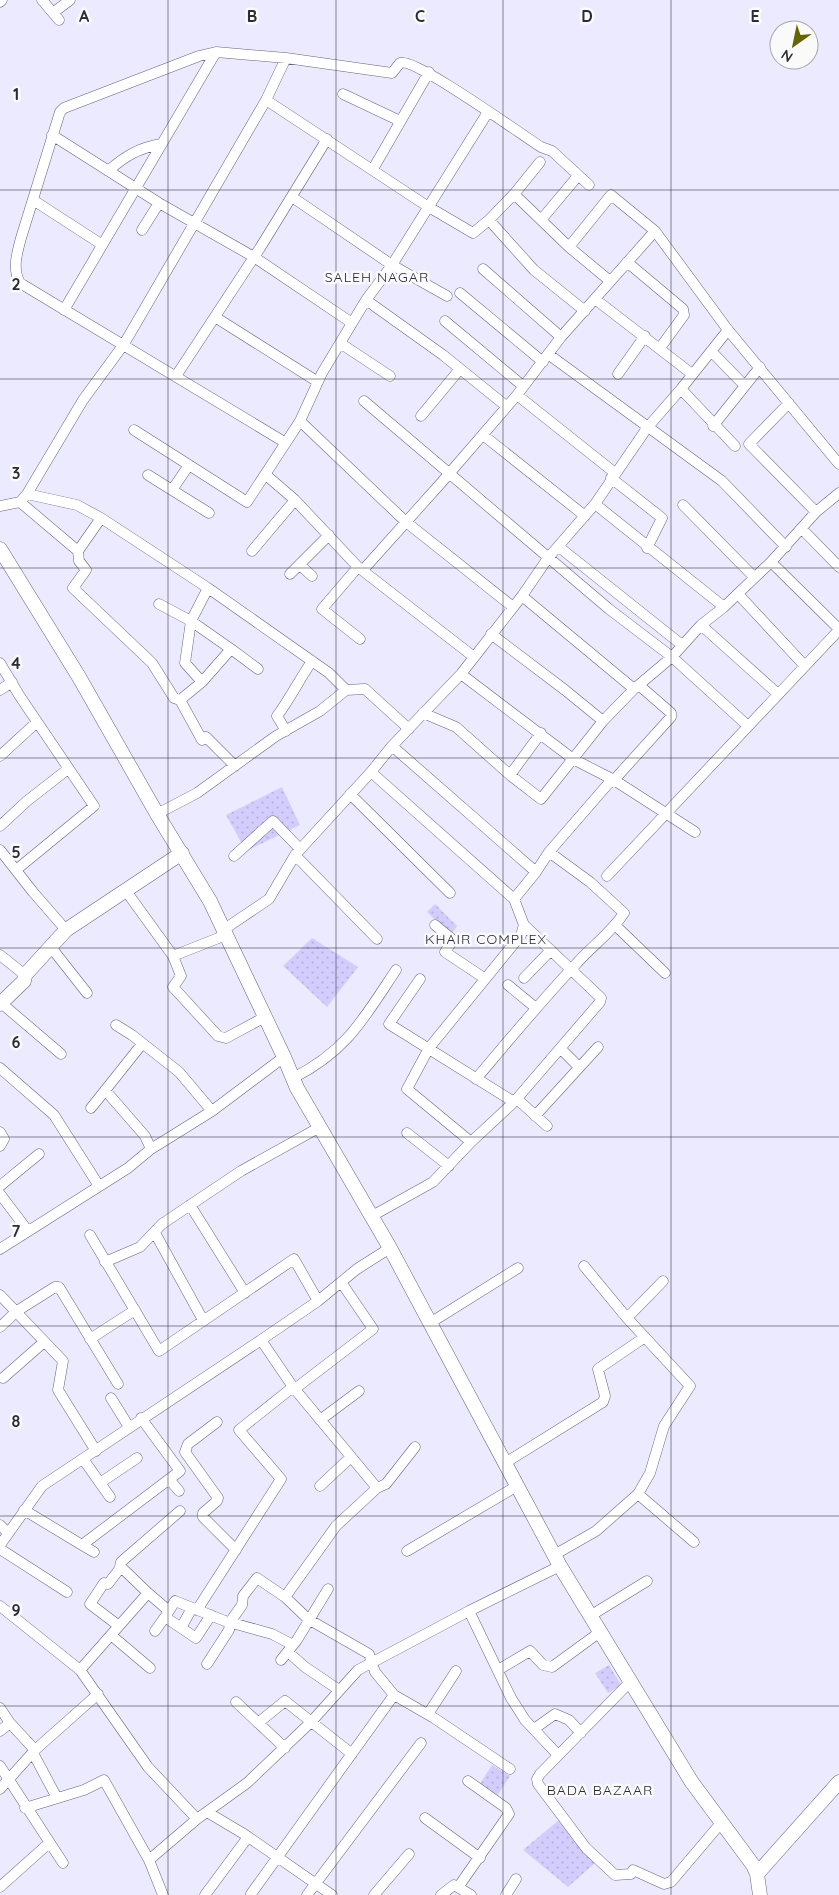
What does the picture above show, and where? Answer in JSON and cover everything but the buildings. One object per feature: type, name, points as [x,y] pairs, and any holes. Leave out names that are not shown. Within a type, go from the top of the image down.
[{"type":"street","points":[[42,0],[56,16],[70,0]]},
{"type":"street","points":[[64,310],[101,244],[216,52]]},
{"type":"street","points":[[286,443],[20,283],[16,276],[16,255],[58,116],[64,108],[199,56],[216,52],[239,52],[392,73],[404,62],[429,72],[541,148],[552,152],[589,185]]},
{"type":"street","points":[[0,506],[20,502],[27,494],[83,400],[124,344],[266,100],[286,58]]},
{"type":"street","points":[[373,169],[429,72]]},
{"type":"street","points":[[343,94],[400,121]]},
{"type":"street","points":[[266,100],[427,206],[473,233],[489,220],[514,194],[540,162]]},
{"type":"street","points":[[134,430],[247,502],[266,476],[300,421],[318,382],[366,300],[392,265],[427,206],[488,112]]},
{"type":"street","points":[[52,135],[134,188],[254,257],[352,323]]},
{"type":"street","points":[[176,376],[254,257],[327,139]]},
{"type":"street","points":[[108,171],[125,156],[143,148],[161,144]]},
{"type":"street","points":[[541,220],[578,177]]},
{"type":"street","points":[[514,194],[569,247],[610,281]]},
{"type":"street","points":[[569,247],[610,195],[655,231],[728,330],[839,464]]},
{"type":"street","points":[[292,196],[392,265],[447,296]]},
{"type":"street","points":[[34,200],[101,244]]},
{"type":"street","points":[[142,230],[159,203]]},
{"type":"street","points":[[489,220],[534,270],[585,311]]},
{"type":"street","points":[[360,639],[322,609],[406,522],[483,435],[561,337],[655,231]]},
{"type":"street","points":[[628,262],[683,309],[684,315],[660,348]]},
{"type":"street","points":[[482,269],[561,337]]},
{"type":"street","points":[[460,293],[545,358],[647,428],[671,442],[722,481],[786,547]]},
{"type":"street","points":[[595,299],[692,374]]},
{"type":"street","points":[[366,300],[460,368],[506,406]]},
{"type":"street","points":[[215,317],[318,382]]},
{"type":"street","points":[[445,321],[613,476],[662,518],[647,548]]},
{"type":"street","points":[[173,956],[224,932],[269,899],[298,852],[371,772],[392,746],[461,674],[522,596],[548,558],[595,504],[647,428],[682,389],[728,330]]},
{"type":"street","points":[[618,374],[645,336]]},
{"type":"street","points":[[340,343],[390,376]]},
{"type":"street","points":[[711,351],[745,386]]},
{"type":"street","points":[[713,426],[760,367]]},
{"type":"street","points":[[421,416],[460,368]]},
{"type":"street","points":[[682,389],[713,426],[735,446]]},
{"type":"street","points":[[364,400],[548,558],[672,657],[748,726]]},
{"type":"street","points":[[790,403],[749,444],[816,512]]},
{"type":"street","points":[[300,421],[406,522],[513,606]]},
{"type":"street","points":[[483,435],[585,516]]},
{"type":"street","points":[[172,490],[189,465]]},
{"type":"street","points":[[148,475],[209,513]]},
{"type":"street","points":[[266,476],[295,500],[361,568],[474,657]]},
{"type":"street","points":[[423,713],[456,727],[537,798],[541,799],[603,721],[637,687],[672,657],[701,624],[738,594],[786,547],[816,512],[839,493]]},
{"type":"street","points":[[27,494],[77,505],[101,518],[208,588],[312,661],[329,673],[346,690]]},
{"type":"street","points":[[252,551],[295,500]]},
{"type":"street","points":[[20,502],[78,551]]},
{"type":"street","points":[[595,504],[647,548],[724,607]]},
{"type":"street","points":[[683,505],[754,577]]},
{"type":"street","points":[[101,518],[78,551],[79,562],[86,570],[73,588],[152,663],[174,698],[180,700],[202,740],[206,738],[235,766]]},
{"type":"street","points":[[802,529],[839,567]]},
{"type":"street","points":[[290,574],[329,535]]},
{"type":"street","points":[[559,546],[682,645]]},
{"type":"street","points":[[2,556],[79,677],[157,814],[210,901],[297,1088],[390,1248],[557,1561],[691,1781],[744,1852],[757,1874],[760,1895]]},
{"type":"street","points":[[607,876],[839,629],[771,562]]},
{"type":"street","points":[[300,565],[312,576]]},
{"type":"street","points":[[202,682],[185,663],[191,621],[208,588]]},
{"type":"street","points":[[738,594],[804,665]]},
{"type":"street","points":[[514,899],[536,872],[549,852],[608,784],[614,780],[671,717],[671,713],[522,596]]},
{"type":"street","points":[[159,604],[191,621],[258,668]]},
{"type":"street","points":[[701,624],[778,694]]},
{"type":"street","points":[[491,634],[603,721]]},
{"type":"street","points":[[180,700],[202,682],[231,649]]},
{"type":"street","points":[[286,730],[277,716],[312,661]]},
{"type":"street","points":[[0,663],[94,806],[16,870]]},
{"type":"street","points":[[461,674],[573,759],[614,780],[695,832]]},
{"type":"street","points":[[0,690],[12,682]]},
{"type":"street","points":[[157,814],[197,793],[286,730],[320,711],[346,690],[365,689],[409,729]]},
{"type":"street","points":[[0,756],[37,722]]},
{"type":"street","points":[[510,775],[541,734]]},
{"type":"street","points":[[392,746],[536,872]]},
{"type":"street","points":[[0,826],[27,801],[68,769]]},
{"type":"street","points":[[371,772],[514,899],[524,925],[600,996],[601,1000],[516,1100],[471,1142],[433,1182],[372,1216]]},
{"type":"street","points":[[350,794],[450,893]]},
{"type":"street","points":[[234,856],[273,820],[298,852],[377,939]]},
{"type":"street","points":[[0,850],[66,930]]},
{"type":"street","points":[[476,1079],[571,969],[593,945],[600,942],[616,926],[624,913],[590,882],[549,852]]},
{"type":"street","points":[[61,1054],[1,1003],[24,980],[25,975],[66,930],[182,853]]},
{"type":"street","points":[[126,891],[173,956],[181,976],[173,988],[221,1038],[226,1038],[265,1017]]},
{"type":"street","points":[[471,1142],[407,1088],[430,1048],[520,935],[524,925]]},
{"type":"street","points":[[435,926],[454,940],[445,952],[484,978]]},
{"type":"street","points":[[616,926],[665,973]]},
{"type":"street","points":[[50,946],[87,993]]},
{"type":"street","points":[[524,978],[550,950]]},
{"type":"street","points":[[0,955],[25,975]]},
{"type":"street","points":[[293,1078],[319,1065],[352,1036],[396,970]]},
{"type":"street","points":[[420,979],[389,1024],[430,1048],[476,1079],[516,1100],[547,1126]]},
{"type":"street","points":[[508,985],[536,1008]]},
{"type":"street","points":[[116,1025],[132,1034],[179,1072],[212,1111]]},
{"type":"street","points":[[92,1108],[142,1044]]},
{"type":"street","points":[[535,1116],[598,1047]]},
{"type":"street","points":[[561,1049],[579,1067]]},
{"type":"street","points":[[0,1249],[128,1168],[151,1149],[212,1111],[284,1057]]},
{"type":"street","points":[[0,1068],[54,1116],[99,1186]]},
{"type":"street","points":[[105,1090],[144,1136],[151,1149]]},
{"type":"street","points":[[105,1262],[140,1247],[162,1224],[241,1171],[320,1127]]},
{"type":"street","points":[[0,1132],[4,1139],[0,1146]]},
{"type":"street","points":[[406,1133],[449,1166]]},
{"type":"street","points":[[0,1186],[39,1154]]},
{"type":"street","points":[[0,1194],[28,1231]]},
{"type":"street","points":[[190,1205],[246,1293]]},
{"type":"street","points":[[155,1233],[203,1320]]},
{"type":"street","points":[[90,1235],[159,1351],[294,1260],[318,1301]]},
{"type":"street","points":[[67,1592],[0,1547],[8,1532],[42,1486],[96,1451],[141,1418],[262,1340],[390,1248]]},
{"type":"street","points":[[149,1860],[197,1819],[247,1783],[311,1722],[358,1670],[469,1611],[557,1561],[596,1531],[638,1494],[650,1473],[664,1426],[690,1386],[627,1318],[584,1266]]},
{"type":"street","points":[[430,1323],[518,1268]]},
{"type":"street","points":[[627,1318],[662,1281]]},
{"type":"street","points":[[181,1628],[236,1550],[281,1478],[239,1430],[373,1329],[341,1282]]},
{"type":"street","points":[[0,1327],[17,1311],[58,1287],[118,1384]]},
{"type":"street","points":[[0,1295],[63,1361],[58,1390],[96,1451]]},
{"type":"street","points":[[90,1339],[135,1310]]},
{"type":"street","points":[[505,1464],[603,1402],[605,1396],[598,1369],[645,1336]]},
{"type":"street","points":[[262,1340],[320,1420],[376,1488]]},
{"type":"street","points":[[3,1378],[44,1342]]},
{"type":"street","points":[[320,1420],[359,1391]]},
{"type":"street","points":[[111,1398],[129,1427]]},
{"type":"street","points":[[82,1545],[180,1471],[141,1418]]},
{"type":"street","points":[[217,1422],[188,1444],[185,1452],[218,1498],[218,1501],[203,1513],[203,1517],[236,1550]]},
{"type":"street","points":[[285,1597],[336,1526],[376,1488],[386,1484],[415,1447]]},
{"type":"street","points":[[320,1486],[351,1457]]},
{"type":"street","points":[[100,1483],[137,1458]]},
{"type":"street","points":[[83,1459],[110,1497]]},
{"type":"street","points":[[169,1479],[179,1491]]},
{"type":"street","points":[[406,1551],[517,1486]]},
{"type":"street","points":[[638,1494],[694,1542]]},
{"type":"street","points":[[24,1510],[94,1552]]},
{"type":"street","points":[[119,1626],[90,1604],[104,1583],[108,1584],[120,1567],[121,1562],[180,1511]]},
{"type":"street","points":[[0,1525],[8,1532]]},
{"type":"street","points":[[120,1567],[181,1628],[196,1638],[211,1615]]},
{"type":"street","points":[[207,1664],[229,1630],[230,1622],[242,1605],[244,1596],[257,1578],[285,1597],[308,1619],[369,1654],[370,1662],[394,1695],[428,1714],[510,1769]]},
{"type":"street","points":[[590,1616],[647,1581]]},
{"type":"street","points":[[287,1652],[328,1589]]},
{"type":"street","points":[[80,1670],[148,1593]]},
{"type":"street","points":[[155,1631],[175,1601],[230,1622],[272,1634],[287,1652],[339,1690]]},
{"type":"street","points":[[0,1606],[80,1670],[148,1767],[197,1819]]},
{"type":"street","points":[[469,1611],[511,1698],[534,1729],[558,1755]]},
{"type":"street","points":[[498,1670],[530,1651],[534,1652],[543,1664],[552,1667],[600,1632]]},
{"type":"street","points":[[111,1635],[150,1668]]},
{"type":"street","points":[[428,1714],[456,1671]]},
{"type":"street","points":[[630,1682],[540,1774],[537,1779],[538,1784],[586,1848],[615,1875],[631,1874],[633,1870],[664,1884],[671,1882],[721,1823]]},
{"type":"street","points":[[0,1789],[34,1752],[98,1694]]},
{"type":"street","points":[[251,1894],[394,1695]]},
{"type":"street","points":[[258,1723],[285,1701],[352,1754]]},
{"type":"street","points":[[236,1702],[285,1748]]},
{"type":"street","points":[[0,1708],[34,1752],[57,1798]]},
{"type":"street","points":[[534,1729],[554,1714],[569,1720],[580,1733]]},
{"type":"street","points":[[0,1731],[10,1723]]},
{"type":"street","points":[[307,1895],[421,1743]]},
{"type":"street","points":[[0,1766],[48,1844],[63,1863]]},
{"type":"street","points":[[25,1808],[84,1790],[104,1780],[149,1860],[163,1895]]},
{"type":"street","points":[[459,1886],[508,1817],[509,1811],[468,1781]]},
{"type":"street","points":[[757,1874],[839,1782]]},
{"type":"street","points":[[207,1812],[316,1882],[332,1895]]},
{"type":"street","points":[[425,1818],[480,1858]]},
{"type":"street","points":[[205,1895],[248,1837]]},
{"type":"street","points":[[1,1884],[48,1844]]},
{"type":"street","points":[[374,1895],[410,1854]]},
{"type":"street","points":[[506,1895],[516,1879]]},
{"type":"street","points":[[441,1895],[451,1885],[459,1886],[471,1895]]},
{"type":"shaded area","points":[[282,787],[300,825],[246,851],[226,815]]},
{"type":"shaded area","points":[[435,904],[457,926],[451,935],[427,912]]},
{"type":"shaded area","points":[[312,938],[358,967],[327,1007],[283,966]]},
{"type":"shaded area","points":[[609,1665],[621,1685],[608,1693],[595,1673]]},
{"type":"shaded area","points":[[492,1765],[510,1776],[497,1796],[480,1784]]},
{"type":"shaded area","points":[[559,1820],[595,1863],[568,1887],[523,1850]]},
{"type":"district","name":"SALEH NAGAR","points":[[377,277]]},
{"type":"district","name":"KHAIR COMPLEX","points":[[486,939]]},
{"type":"district","name":"BADA BAZAAR","points":[[600,1790]]}]
